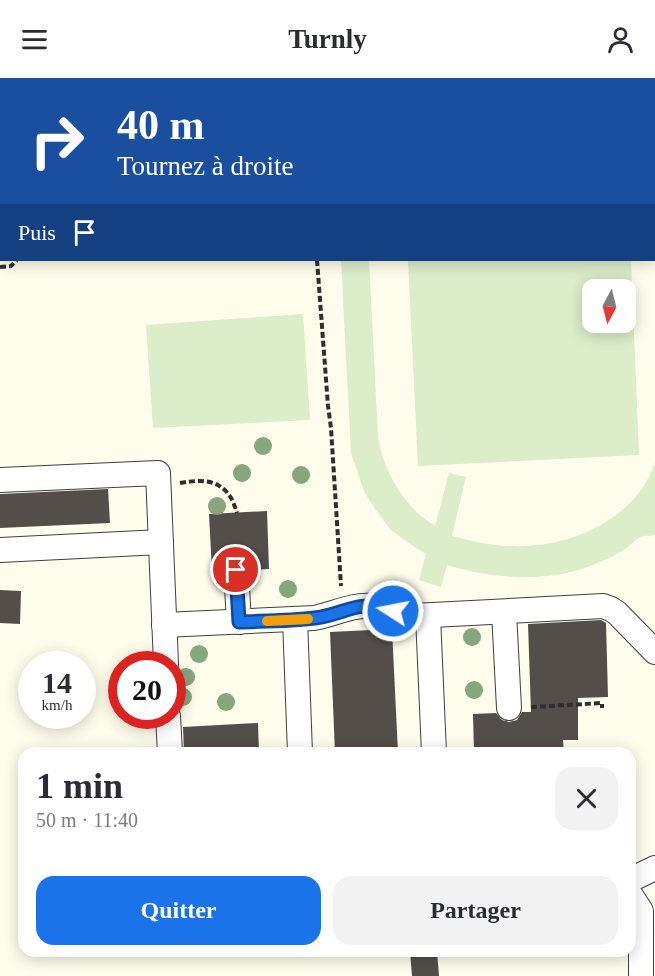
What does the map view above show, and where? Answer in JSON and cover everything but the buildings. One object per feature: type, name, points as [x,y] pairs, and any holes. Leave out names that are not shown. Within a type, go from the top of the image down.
[{"type":"street","points":[[0,480],[158,473],[165,651]]},
{"type":"street","points":[[0,550],[161,542]]},
{"type":"street","points":[[236,570],[239,622]]},
{"type":"street","points":[[164,625],[329,616],[354,607],[368,605],[380,606],[403,614],[428,616],[603,606],[618,613],[655,652]]},
{"type":"street","points":[[504,612],[509,708]]},
{"type":"street","points":[[428,616],[434,747]]},
{"type":"street","points":[[294,619],[300,747]]},
{"type":"street","points":[[169,729],[170,747]]},
{"type":"street","points":[[636,877],[655,868]]},
{"type":"street","points":[[636,915],[641,976]]},
{"type":"path","points":[[0,267],[11,266],[16,261]]},
{"type":"path","points":[[317,261],[331,428],[342,611]]},
{"type":"path","points":[[158,486],[201,480],[217,484],[229,495],[237,513]]},
{"type":"path","points":[[509,708],[602,703],[602,708]]},
{"type":"green space","points":[[341,261],[369,261],[378,437],[390,476],[414,509],[435,526],[449,473],[466,477],[452,536],[504,546],[528,546],[562,541],[593,529],[622,511],[640,491],[655,463],[655,535],[641,537],[612,556],[583,568],[545,576],[485,574],[447,565],[441,587],[419,580],[426,554],[390,529],[375,509],[364,491],[351,453]]},
{"type":"green space","points":[[408,261],[631,261],[632,279],[582,279],[582,333],[634,333],[639,455],[418,466]]},
{"type":"green space","points":[[303,314],[310,420],[153,428],[146,325]]},
{"type":"slow traffic","points":[[267,621],[308,619]]},
{"type":"route","points":[[236,570],[239,622],[314,618],[368,605],[380,606],[393,611]]}]
